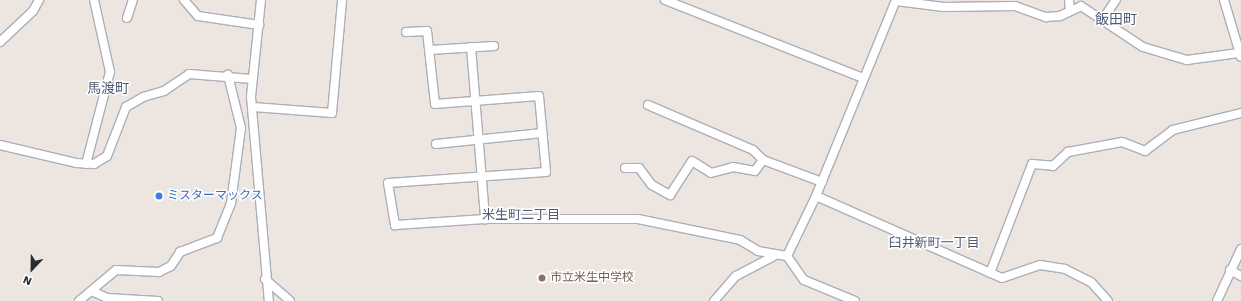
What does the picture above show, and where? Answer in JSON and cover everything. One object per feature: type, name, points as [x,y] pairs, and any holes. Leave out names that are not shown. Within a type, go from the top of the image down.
[{"type":"street","points":[[0,42],[38,0]]},
{"type":"street","points":[[86,164],[110,72],[94,0]]},
{"type":"street","points":[[127,18],[133,0]]},
{"type":"street","points":[[184,0],[198,16],[259,25]]},
{"type":"street","points":[[261,0],[252,79],[265,279],[269,301]]},
{"type":"street","points":[[253,106],[332,113],[342,0]]},
{"type":"street","points":[[665,0],[863,78]]},
{"type":"street","points":[[787,256],[822,182],[896,0],[944,7],[1015,3],[1046,17],[1070,12],[1081,6],[1103,19],[1143,47],[1187,60],[1240,55],[1224,0]]},
{"type":"street","points":[[1069,0],[1070,12]]},
{"type":"street","points":[[1103,19],[1116,0]]},
{"type":"street","points":[[406,32],[427,31],[435,104],[539,96],[546,172],[482,179],[388,183],[395,225],[485,219],[660,221],[740,240],[774,256],[787,256]]},
{"type":"street","points":[[430,50],[494,46]]},
{"type":"street","points":[[471,47],[485,219]]},
{"type":"street","points":[[0,145],[86,164],[107,156],[126,107],[143,96],[164,91],[189,74],[228,75],[252,79]]},
{"type":"street","points":[[79,301],[94,292],[116,270],[158,272],[171,266],[180,252],[217,238],[231,203],[241,128],[228,75]]},
{"type":"street","points":[[648,105],[753,150],[763,160],[822,182]]},
{"type":"street","points":[[990,273],[1032,164],[1053,166],[1068,152],[1122,142],[1145,151],[1173,130],[1241,113]]},
{"type":"street","points":[[436,144],[542,133]]},
{"type":"street","points":[[625,168],[639,168],[652,185],[670,195],[692,160],[711,173],[733,167],[755,171],[763,160]]},
{"type":"street","points":[[816,196],[1002,278],[1016,276],[1040,265],[1065,269],[1091,282],[1108,301]]},
{"type":"street","points":[[1216,301],[1241,249]]},
{"type":"street","points":[[714,301],[736,276],[774,256]]},
{"type":"street","points":[[787,256],[804,280],[856,301]]},
{"type":"street","points":[[1230,270],[1241,276]]},
{"type":"street","points":[[265,279],[290,301]]},
{"type":"street","points":[[94,292],[107,298],[158,301]]},
{"type":"place","name":"ミスターマックス","points":[[159,196]]},
{"type":"place","name":"市立米生中学校","points":[[542,278]]},
{"type":"district","name":"飯田町","points":[[1116,19]]},
{"type":"district","name":"馬渡町","points":[[108,88]]},
{"type":"district","name":"米生町二丁目","points":[[521,215]]},
{"type":"district","name":"臼井新町一丁目","points":[[934,243]]}]
